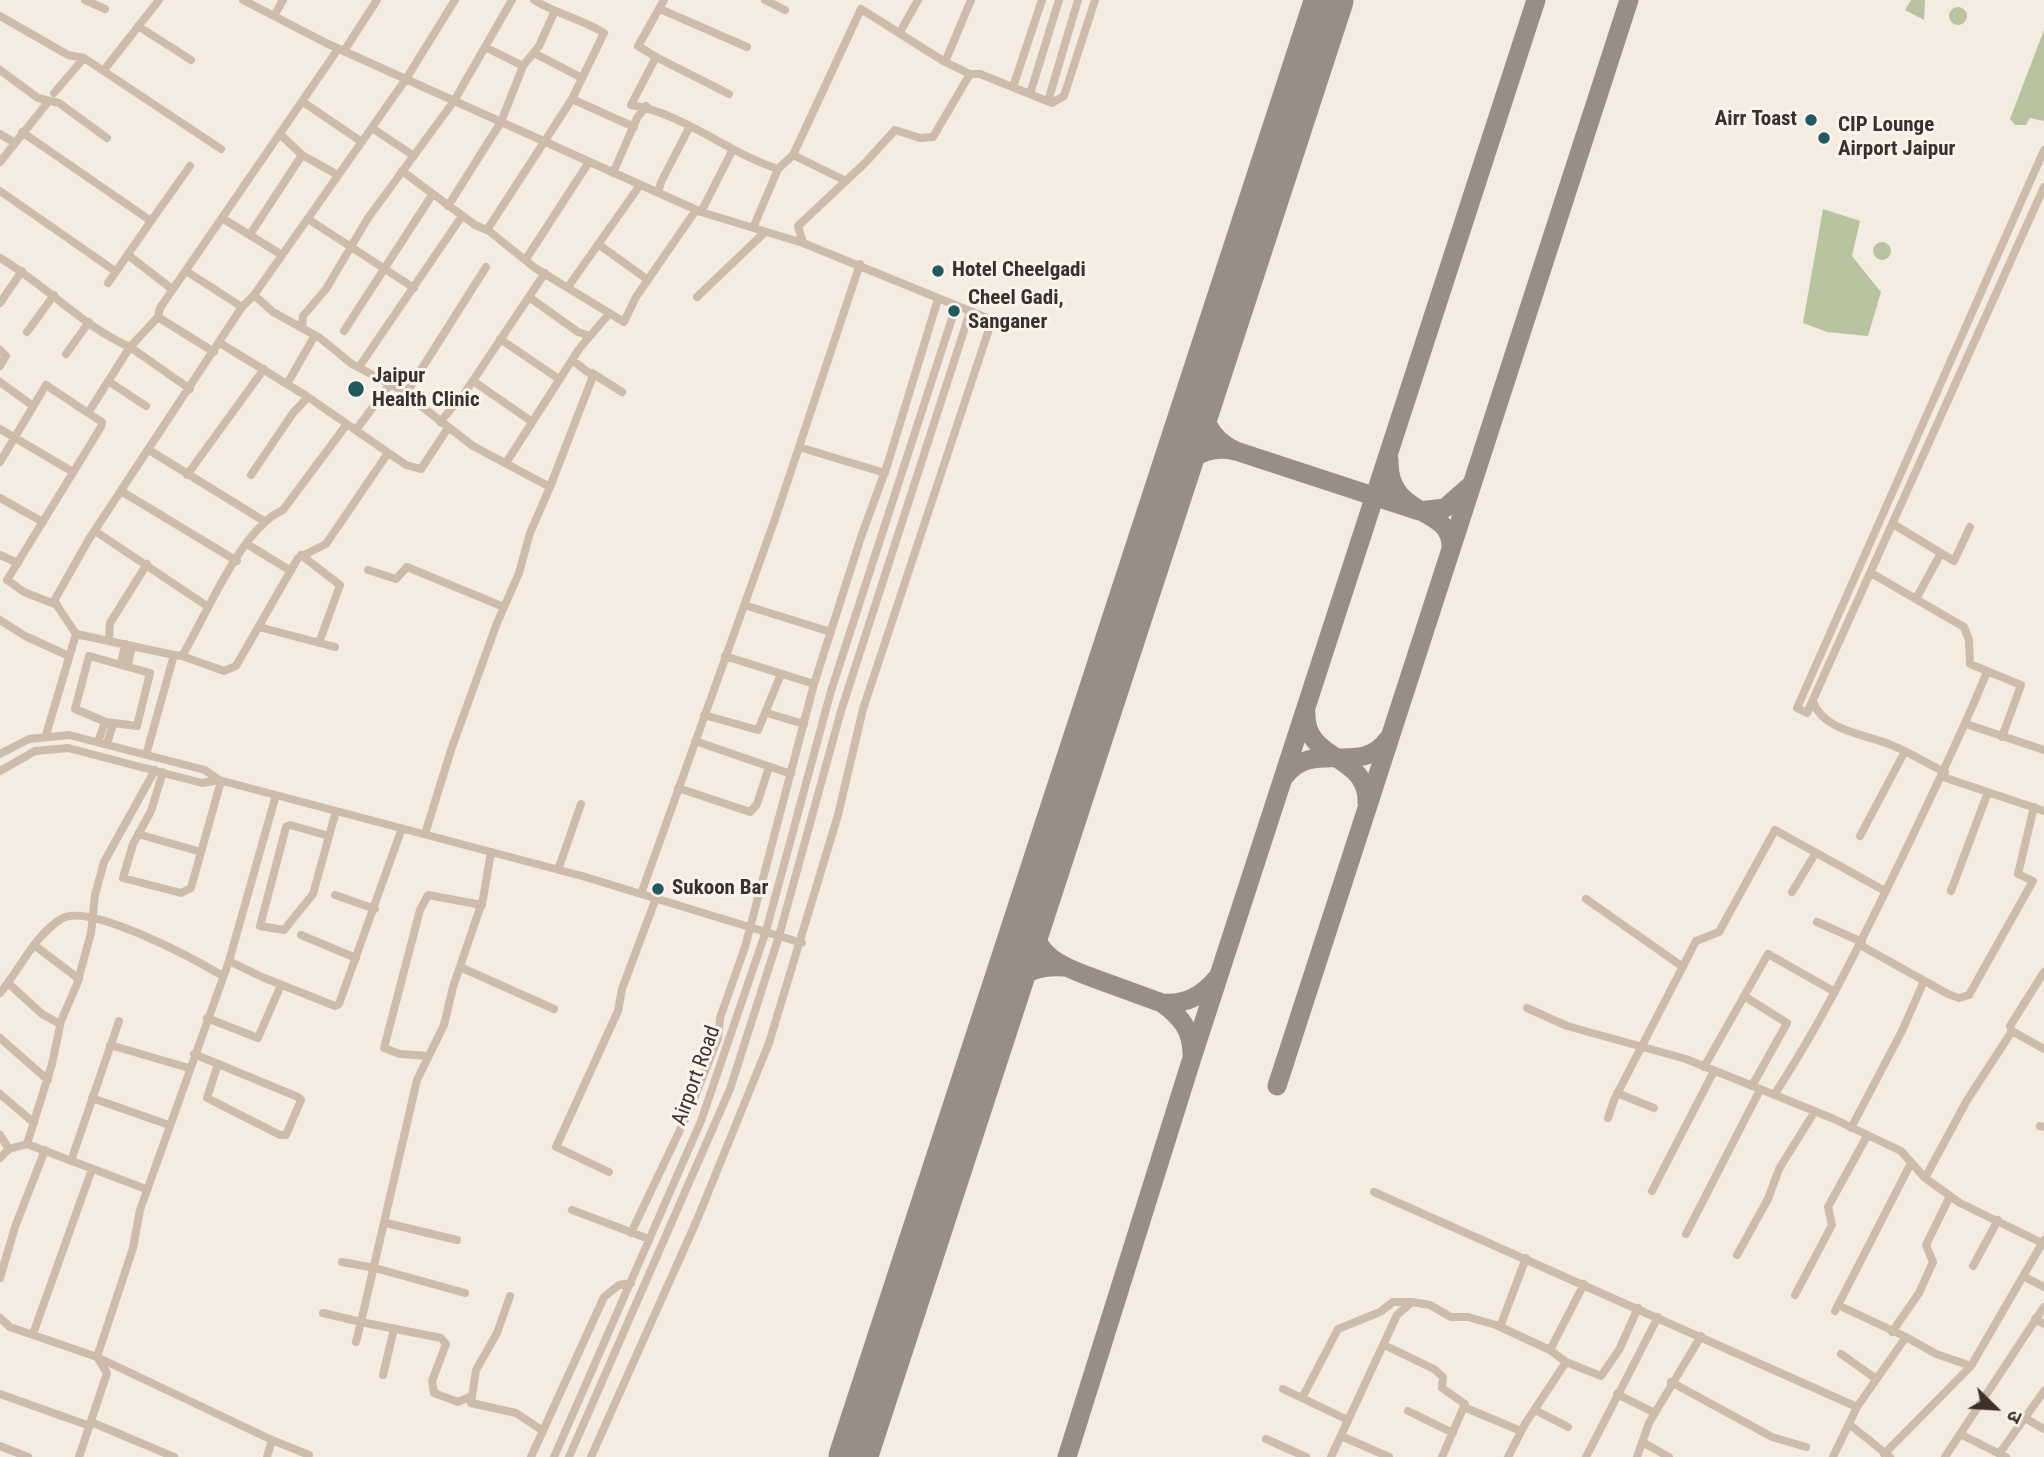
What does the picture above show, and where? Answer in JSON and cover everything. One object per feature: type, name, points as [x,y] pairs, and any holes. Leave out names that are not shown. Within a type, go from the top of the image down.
[{"type":"street","points":[[85,0],[105,9]]},
{"type":"street","points":[[104,70],[159,0]]},
{"type":"street","points":[[243,0],[341,50],[699,211],[803,243],[860,264],[992,320],[863,709],[802,943],[750,1095],[591,1457]]},
{"type":"street","points":[[274,16],[283,0]]},
{"type":"street","points":[[88,413],[130,347],[158,317],[160,307],[198,249],[377,0]]},
{"type":"street","points":[[388,453],[326,544],[302,555],[236,666],[224,671],[178,656],[76,634],[54,601],[95,531],[242,307],[254,295],[406,79],[455,0]]},
{"type":"street","points":[[302,328],[303,316],[326,289],[402,172],[454,101],[512,0]]},
{"type":"street","points":[[486,230],[572,99],[604,33],[591,25],[554,13],[534,0]]},
{"type":"street","points":[[664,0],[638,46],[729,94]]},
{"type":"street","points":[[765,0],[785,10]]},
{"type":"street","points":[[900,32],[918,0]]},
{"type":"street","points":[[946,61],[971,0]]},
{"type":"street","points":[[1013,87],[1042,0]]},
{"type":"street","points":[[1030,94],[1059,0]]},
{"type":"street","points":[[1048,101],[1078,0]]},
{"type":"street","points":[[753,228],[778,169],[793,155],[861,9],[970,74],[980,74],[1052,103],[1064,96],[1095,0]]},
{"type":"street","points":[[660,9],[747,47]]},
{"type":"street","points":[[448,206],[501,122],[523,66],[534,53],[554,13]]},
{"type":"street","points":[[0,16],[68,55],[84,58],[104,70],[221,149]]},
{"type":"street","points":[[138,26],[191,60]]},
{"type":"street","points":[[485,47],[523,66]]},
{"type":"street","points":[[534,53],[582,78]]},
{"type":"street","points":[[656,57],[631,105],[646,106],[732,150],[778,169]]},
{"type":"street","points":[[54,93],[84,58]]},
{"type":"street","points":[[0,69],[48,102],[59,103],[107,138]]},
{"type":"street","points":[[803,243],[798,226],[895,130],[920,138],[933,137],[970,74]]},
{"type":"street","points":[[572,99],[634,128]]},
{"type":"street","points":[[0,162],[48,102]]},
{"type":"street","points":[[303,102],[362,142]]},
{"type":"street","points":[[613,173],[646,106]]},
{"type":"street","points":[[372,128],[414,156]]},
{"type":"street","points":[[658,193],[689,128]]},
{"type":"street","points":[[22,132],[151,220]]},
{"type":"street","points":[[0,134],[15,143]]},
{"type":"street","points":[[281,135],[302,155],[338,175]]},
{"type":"street","points":[[402,172],[545,273],[608,315],[624,322],[648,280],[699,211],[732,150]]},
{"type":"street","points":[[2044,150],[1797,708],[1807,713],[2044,187]]},
{"type":"street","points":[[251,233],[302,155]]},
{"type":"street","points":[[793,155],[846,181]]},
{"type":"street","points":[[526,259],[589,162]]},
{"type":"street","points":[[108,283],[190,166]]},
{"type":"street","points":[[568,286],[640,185]]},
{"type":"street","points":[[0,191],[116,271]]},
{"type":"street","points":[[344,331],[432,195]]},
{"type":"street","points":[[359,367],[462,216]]},
{"type":"street","points":[[222,218],[251,233],[282,255]]},
{"type":"street","points":[[308,219],[414,288]]},
{"type":"street","points":[[697,298],[765,232]]},
{"type":"street","points":[[598,244],[648,280]]},
{"type":"street","points":[[128,255],[172,289]]},
{"type":"street","points":[[0,258],[22,271],[103,335],[130,347],[190,389]]},
{"type":"street","points":[[640,894],[744,605],[860,264]]},
{"type":"street","points":[[405,395],[486,267]]},
{"type":"street","points":[[0,303],[22,271]]},
{"type":"street","points":[[186,271],[242,307]]},
{"type":"street","points":[[440,422],[473,381],[545,273]]},
{"type":"street","points":[[27,332],[54,295]]},
{"type":"street","points":[[254,295],[273,312],[315,335],[359,367],[390,384],[473,446],[550,487]]},
{"type":"street","points":[[529,297],[578,331],[590,336]]},
{"type":"street","points":[[631,1233],[690,1109],[718,1038],[720,1018],[750,926],[814,684],[861,537],[885,473],[938,299]]},
{"type":"street","name":"Airport Road","points":[[554,1457],[701,1121],[765,932],[831,691],[956,306]]},
{"type":"street","name":"Airport Road","points":[[569,1457],[730,1089],[779,936],[841,711],[970,312]]},
{"type":"street","points":[[506,463],[572,360],[608,315]]},
{"type":"street","points":[[158,317],[214,352]]},
{"type":"street","points":[[66,354],[89,323]]},
{"type":"street","points":[[287,384],[315,335]]},
{"type":"street","points":[[500,339],[559,379]]},
{"type":"street","points":[[220,342],[308,397],[406,465],[421,469],[448,428]]},
{"type":"street","points":[[0,349],[6,356],[0,366]]},
{"type":"street","points":[[572,360],[622,392]]},
{"type":"street","points":[[187,475],[264,369]]},
{"type":"street","points":[[425,834],[451,750],[592,373]]},
{"type":"street","points":[[108,381],[146,406]]},
{"type":"street","points":[[473,381],[531,421]]},
{"type":"street","points":[[0,382],[33,406]]},
{"type":"street","points":[[356,430],[390,384]]},
{"type":"street","points":[[0,462],[46,385],[102,424],[7,580],[24,592],[57,605]]},
{"type":"street","points":[[251,475],[293,413],[308,397]]},
{"type":"street","points":[[146,755],[178,656],[207,606],[264,521],[284,510],[347,425]]},
{"type":"street","points":[[0,429],[73,472]]},
{"type":"street","points":[[799,447],[885,473]]},
{"type":"street","points":[[149,450],[264,521]]},
{"type":"street","points":[[121,491],[237,561]]},
{"type":"street","points":[[0,498],[43,522]]},
{"type":"street","points":[[1893,524],[1954,561],[1970,527]]},
{"type":"street","points":[[95,531],[207,606]]},
{"type":"street","points":[[247,544],[292,571]]},
{"type":"street","points":[[1916,599],[1941,554]]},
{"type":"street","points":[[0,555],[18,563]]},
{"type":"street","points":[[302,555],[340,585],[320,643]]},
{"type":"street","points":[[109,641],[110,623],[147,564]]},
{"type":"street","points":[[368,570],[396,579],[407,567],[504,607]]},
{"type":"street","points":[[1871,573],[1964,627],[1969,640],[1970,664],[2021,685],[2002,737]]},
{"type":"street","points":[[744,605],[831,632]]},
{"type":"street","points":[[0,620],[25,636],[69,656]]},
{"type":"street","points":[[259,627],[335,647]]},
{"type":"street","points":[[46,735],[76,634]]},
{"type":"street","points":[[124,665],[128,645]]},
{"type":"street","points":[[725,656],[814,684]]},
{"type":"street","points":[[93,657],[152,676],[141,722],[132,727],[109,723],[75,709],[85,660],[93,657]]},
{"type":"street","points":[[1774,1095],[1861,943],[1944,774],[1987,672]]},
{"type":"street","points":[[704,715],[758,730],[781,674]]},
{"type":"street","points":[[1812,702],[1822,718],[1848,731],[1899,748],[1944,774],[1988,792],[2044,811]]},
{"type":"street","points":[[767,713],[804,724]]},
{"type":"street","points":[[102,743],[109,723]]},
{"type":"street","points":[[1966,724],[2044,750]]},
{"type":"street","points":[[0,754],[29,739],[46,735],[69,735],[205,770],[220,781]]},
{"type":"street","points":[[695,741],[791,774]]},
{"type":"street","points":[[0,771],[35,751],[58,748],[202,783],[220,781],[558,870],[802,943]]},
{"type":"street","points":[[1860,836],[1904,753]]},
{"type":"street","points":[[678,788],[750,812],[757,804],[769,767]]},
{"type":"street","points":[[159,771],[151,811],[126,862],[123,878],[186,892],[191,888],[220,781]]},
{"type":"street","points":[[27,1144],[48,1080],[60,1024],[79,979],[104,862],[159,771]]},
{"type":"street","points":[[1951,891],[1988,792]]},
{"type":"street","points":[[97,1357],[133,1248],[146,1189],[229,961],[253,865],[276,795]]},
{"type":"street","points":[[558,870],[581,804]]},
{"type":"street","points":[[1817,922],[1861,943],[1924,981],[1959,998],[1969,995],[1975,989],[2033,881],[2018,874],[2034,807]]},
{"type":"street","points":[[329,836],[290,825],[286,827],[260,926],[284,930],[310,902],[329,836],[336,811]]},
{"type":"street","points":[[229,961],[281,985],[337,1005],[375,909],[402,828]]},
{"type":"street","points":[[1608,1118],[1617,1093],[1696,941],[1719,932],[1775,830],[1885,891]]},
{"type":"street","points":[[138,834],[201,852]]},
{"type":"street","points":[[355,1342],[386,1223],[417,1080],[444,1025],[460,967],[482,905],[491,852]]},
{"type":"street","points":[[1792,892],[1815,854]]},
{"type":"street","points":[[335,895],[375,909]]},
{"type":"street","points":[[428,1056],[400,1054],[384,1048],[424,900],[428,895],[482,905]]},
{"type":"street","points":[[608,1172],[556,1147],[618,1012],[622,989],[656,898]]},
{"type":"street","points":[[1586,899],[1683,967]]},
{"type":"street","points":[[0,993],[34,946],[61,919],[72,914],[119,924],[139,932],[223,976]]},
{"type":"street","points":[[301,935],[356,958]]},
{"type":"street","points":[[34,946],[79,979]]},
{"type":"street","points":[[1704,1067],[1768,954],[1807,979],[1835,992]]},
{"type":"street","points":[[460,967],[537,999],[554,1009]]},
{"type":"street","points":[[2044,971],[2010,1026],[2012,1031],[2044,1049]]},
{"type":"street","points":[[1851,1128],[1902,1031],[1924,981]]},
{"type":"street","points":[[8,983],[42,1014],[60,1024]]},
{"type":"street","points":[[207,1018],[258,1038],[281,985]]},
{"type":"street","points":[[1686,1234],[1787,1023],[1744,996]]},
{"type":"street","points":[[1527,1008],[1567,1026],[1643,1046],[1704,1067],[1815,1111],[1900,1152],[1926,1178],[1950,1196],[2043,1242],[1971,1366],[1887,1455],[1849,1423]]},
{"type":"street","points":[[71,1161],[119,1021]]},
{"type":"street","points":[[1926,1178],[1965,1103],[2012,1031]]},
{"type":"street","points":[[0,1038],[48,1080]]},
{"type":"street","points":[[110,1045],[190,1069]]},
{"type":"street","points":[[194,1054],[218,1064],[301,1100],[286,1135],[280,1135],[207,1098],[218,1064]]},
{"type":"street","points":[[1652,1191],[1714,1071]]},
{"type":"street","points":[[1617,1093],[1654,1108]]},
{"type":"street","points":[[0,1094],[34,1123]]},
{"type":"street","points":[[92,1098],[169,1125]]},
{"type":"street","points":[[1737,1255],[1769,1199],[1779,1169],[1815,1111]]},
{"type":"street","points":[[0,1135],[9,1149]]},
{"type":"street","points":[[1795,1295],[1832,1225],[1828,1208],[1867,1136]]},
{"type":"street","points":[[0,1158],[9,1149],[27,1144],[146,1189]]},
{"type":"street","points":[[0,1278],[15,1227],[45,1150]]},
{"type":"street","points":[[1911,1163],[1837,1308],[1906,1337],[1936,1354],[1971,1366]]},
{"type":"street","points":[[33,1334],[92,1169]]},
{"type":"street","points":[[1374,1192],[1857,1407]]},
{"type":"street","points":[[1892,1332],[1919,1293],[1933,1262],[1926,1245],[1950,1196]]},
{"type":"street","points":[[572,1210],[649,1239]]},
{"type":"street","points":[[1973,1266],[1998,1220]]},
{"type":"street","points":[[386,1223],[457,1240]]},
{"type":"street","points":[[1500,1327],[1527,1258]]},
{"type":"street","points":[[342,1262],[375,1268],[465,1293]]},
{"type":"street","points":[[2023,1276],[2044,1287]]},
{"type":"street","points":[[531,1457],[604,1297],[619,1285],[631,1283]]},
{"type":"street","points":[[1550,1350],[1584,1284]]},
{"type":"street","points":[[510,1296],[497,1333],[476,1370],[471,1403],[516,1413],[542,1431]]},
{"type":"street","points":[[1302,1398],[1338,1329],[1380,1312],[1393,1302],[1430,1305],[1451,1317],[1468,1317],[1500,1327],[1550,1350],[1566,1362],[1601,1376],[1619,1350],[1638,1308]]},
{"type":"street","points":[[1331,1457],[1397,1315],[1412,1302]]},
{"type":"street","points":[[1945,1457],[2044,1307]]},
{"type":"street","points":[[323,1313],[445,1342],[432,1381],[435,1393],[458,1402],[472,1396]]},
{"type":"street","points":[[1590,1456],[1617,1394],[1658,1317]]},
{"type":"street","points":[[0,1318],[10,1328],[97,1357],[309,1455]]},
{"type":"street","points":[[2035,1319],[2044,1324]]},
{"type":"street","points":[[383,1375],[394,1329]]},
{"type":"street","points":[[1637,1457],[1654,1413],[1701,1336]]},
{"type":"street","points":[[1833,1457],[1857,1407],[1906,1337]]},
{"type":"street","points":[[1384,1345],[1434,1369],[1443,1377],[1442,1388],[1463,1400],[1466,1408],[1521,1432]]},
{"type":"street","points":[[1841,1353],[1875,1378]]},
{"type":"street","points":[[79,1457],[107,1373],[97,1357]]},
{"type":"street","points":[[1508,1457],[1566,1362]]},
{"type":"street","points":[[1671,1382],[1772,1437],[1806,1447]]},
{"type":"street","points":[[1283,1389],[1348,1420]]},
{"type":"street","points":[[1961,1434],[2002,1455],[2044,1391]]},
{"type":"street","points":[[0,1394],[90,1424],[174,1457]]},
{"type":"street","points":[[1617,1394],[1654,1413]]},
{"type":"street","points":[[1442,1457],[1466,1408]]},
{"type":"street","points":[[1535,1410],[1568,1427]]},
{"type":"street","points":[[1408,1411],[1453,1433]]},
{"type":"street","points":[[2025,1418],[2044,1429]]},
{"type":"street","points":[[1340,1436],[1387,1457]]},
{"type":"street","points":[[1266,1439],[1306,1457]]},
{"type":"street","points":[[267,1457],[272,1440]]},
{"type":"street","points":[[1642,1443],[1670,1457]]},
{"type":"street","points":[[0,1446],[28,1457]]},
{"type":"green space","points":[[1911,0],[1925,0],[1924,20],[1905,10]]},
{"type":"green space","points":[[1958,7],[1964,10],[1967,16],[1964,22],[1958,25],[1952,22],[1949,16],[1952,10]]},
{"type":"green space","points":[[2044,30],[2044,121],[2030,118],[2026,125],[2015,125],[2010,119]]},
{"type":"green space","points":[[1823,209],[1860,221],[1852,256],[1881,292],[1868,336],[1827,332],[1803,323]]},
{"type":"green space","points":[[1882,242],[1888,245],[1891,251],[1888,257],[1882,260],[1876,257],[1873,251],[1876,245]]},
{"type":"taxiway","points":[[1067,1457],[1192,1058],[1536,0]]},
{"type":"taxiway","points":[[1277,1086],[1629,0]]},
{"type":"taxiway","points":[[1203,387],[1203,407],[1212,433],[1236,451],[1419,511],[1445,508],[1470,486]]},
{"type":"taxiway","points":[[1167,493],[1178,473],[1193,458],[1212,450],[1235,451]]},
{"type":"taxiway","points":[[1389,459],[1391,479],[1398,493],[1408,503],[1441,524],[1449,534],[1451,547]]},
{"type":"taxiway","points":[[1306,714],[1308,730],[1315,741],[1358,775],[1365,787],[1367,803]]},
{"type":"taxiway","points":[[1285,776],[1296,765],[1309,760],[1364,756],[1377,750],[1388,739]]},
{"type":"taxiway","points":[[1037,891],[1034,910],[1037,939],[1043,950],[1064,966],[1162,1003],[1192,998],[1216,979]]},
{"type":"taxiway","points":[[993,1029],[1009,992],[1023,975],[1047,967],[1063,967]]},
{"type":"taxiway","points":[[1162,1003],[1188,1031],[1192,1054]]},
{"type":"runway","points":[[853,1457],[1329,0]]},
{"type":"place","name":"Airr Toast","points":[[1811,120]]},
{"type":"place","name":"CIP Lounge Airport Jaipur","points":[[1824,138]]},
{"type":"place","name":"Hotel Cheelgadi","points":[[938,271]]},
{"type":"place","name":"Cheel Gadi, Sanganer","points":[[954,311]]},
{"type":"place","name":"Jaipur Health Clinic","points":[[356,389]]},
{"type":"place","name":"Sukoon Bar","points":[[658,889]]}]
